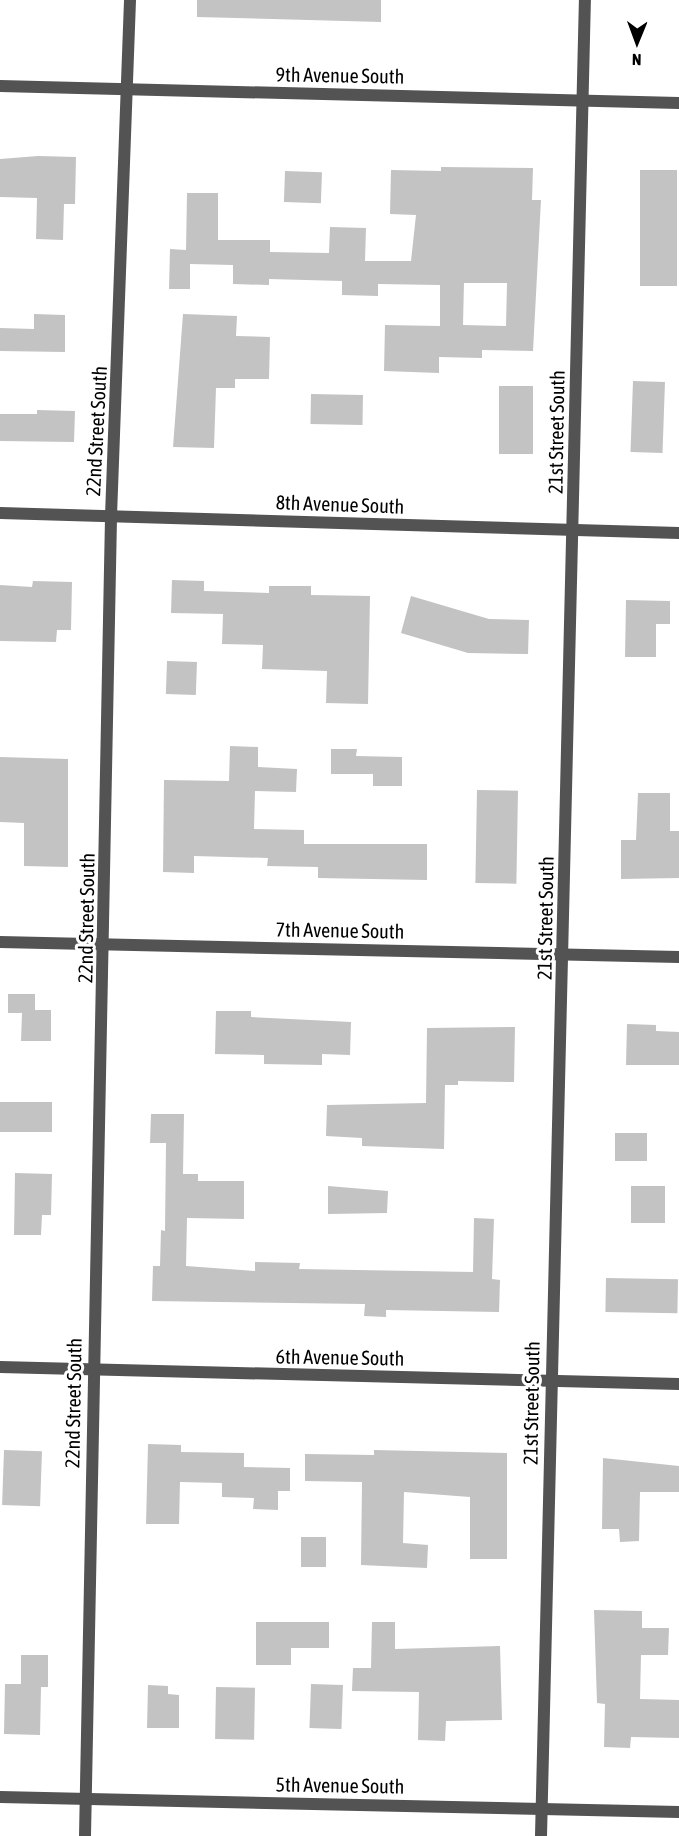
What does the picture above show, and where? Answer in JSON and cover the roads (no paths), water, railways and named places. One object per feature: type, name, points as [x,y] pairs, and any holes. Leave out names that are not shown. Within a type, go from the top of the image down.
[{"type":"street","name":"22nd Street South","points":[[85,1836],[93,1370],[105,945],[111,516],[130,0]]},
{"type":"street","name":"21st Street South","points":[[541,1836],[551,1382],[564,954],[585,0]]},
{"type":"street","name":"9th Avenue South","points":[[0,86],[679,103]]},
{"type":"street","name":"8th Avenue South","points":[[0,513],[679,533]]},
{"type":"street","name":"7th Avenue South","points":[[0,942],[679,957]]},
{"type":"street","name":"6th Avenue South","points":[[0,1367],[679,1384]]},
{"type":"street","name":"5th Avenue South","points":[[0,1797],[679,1812]]}]
